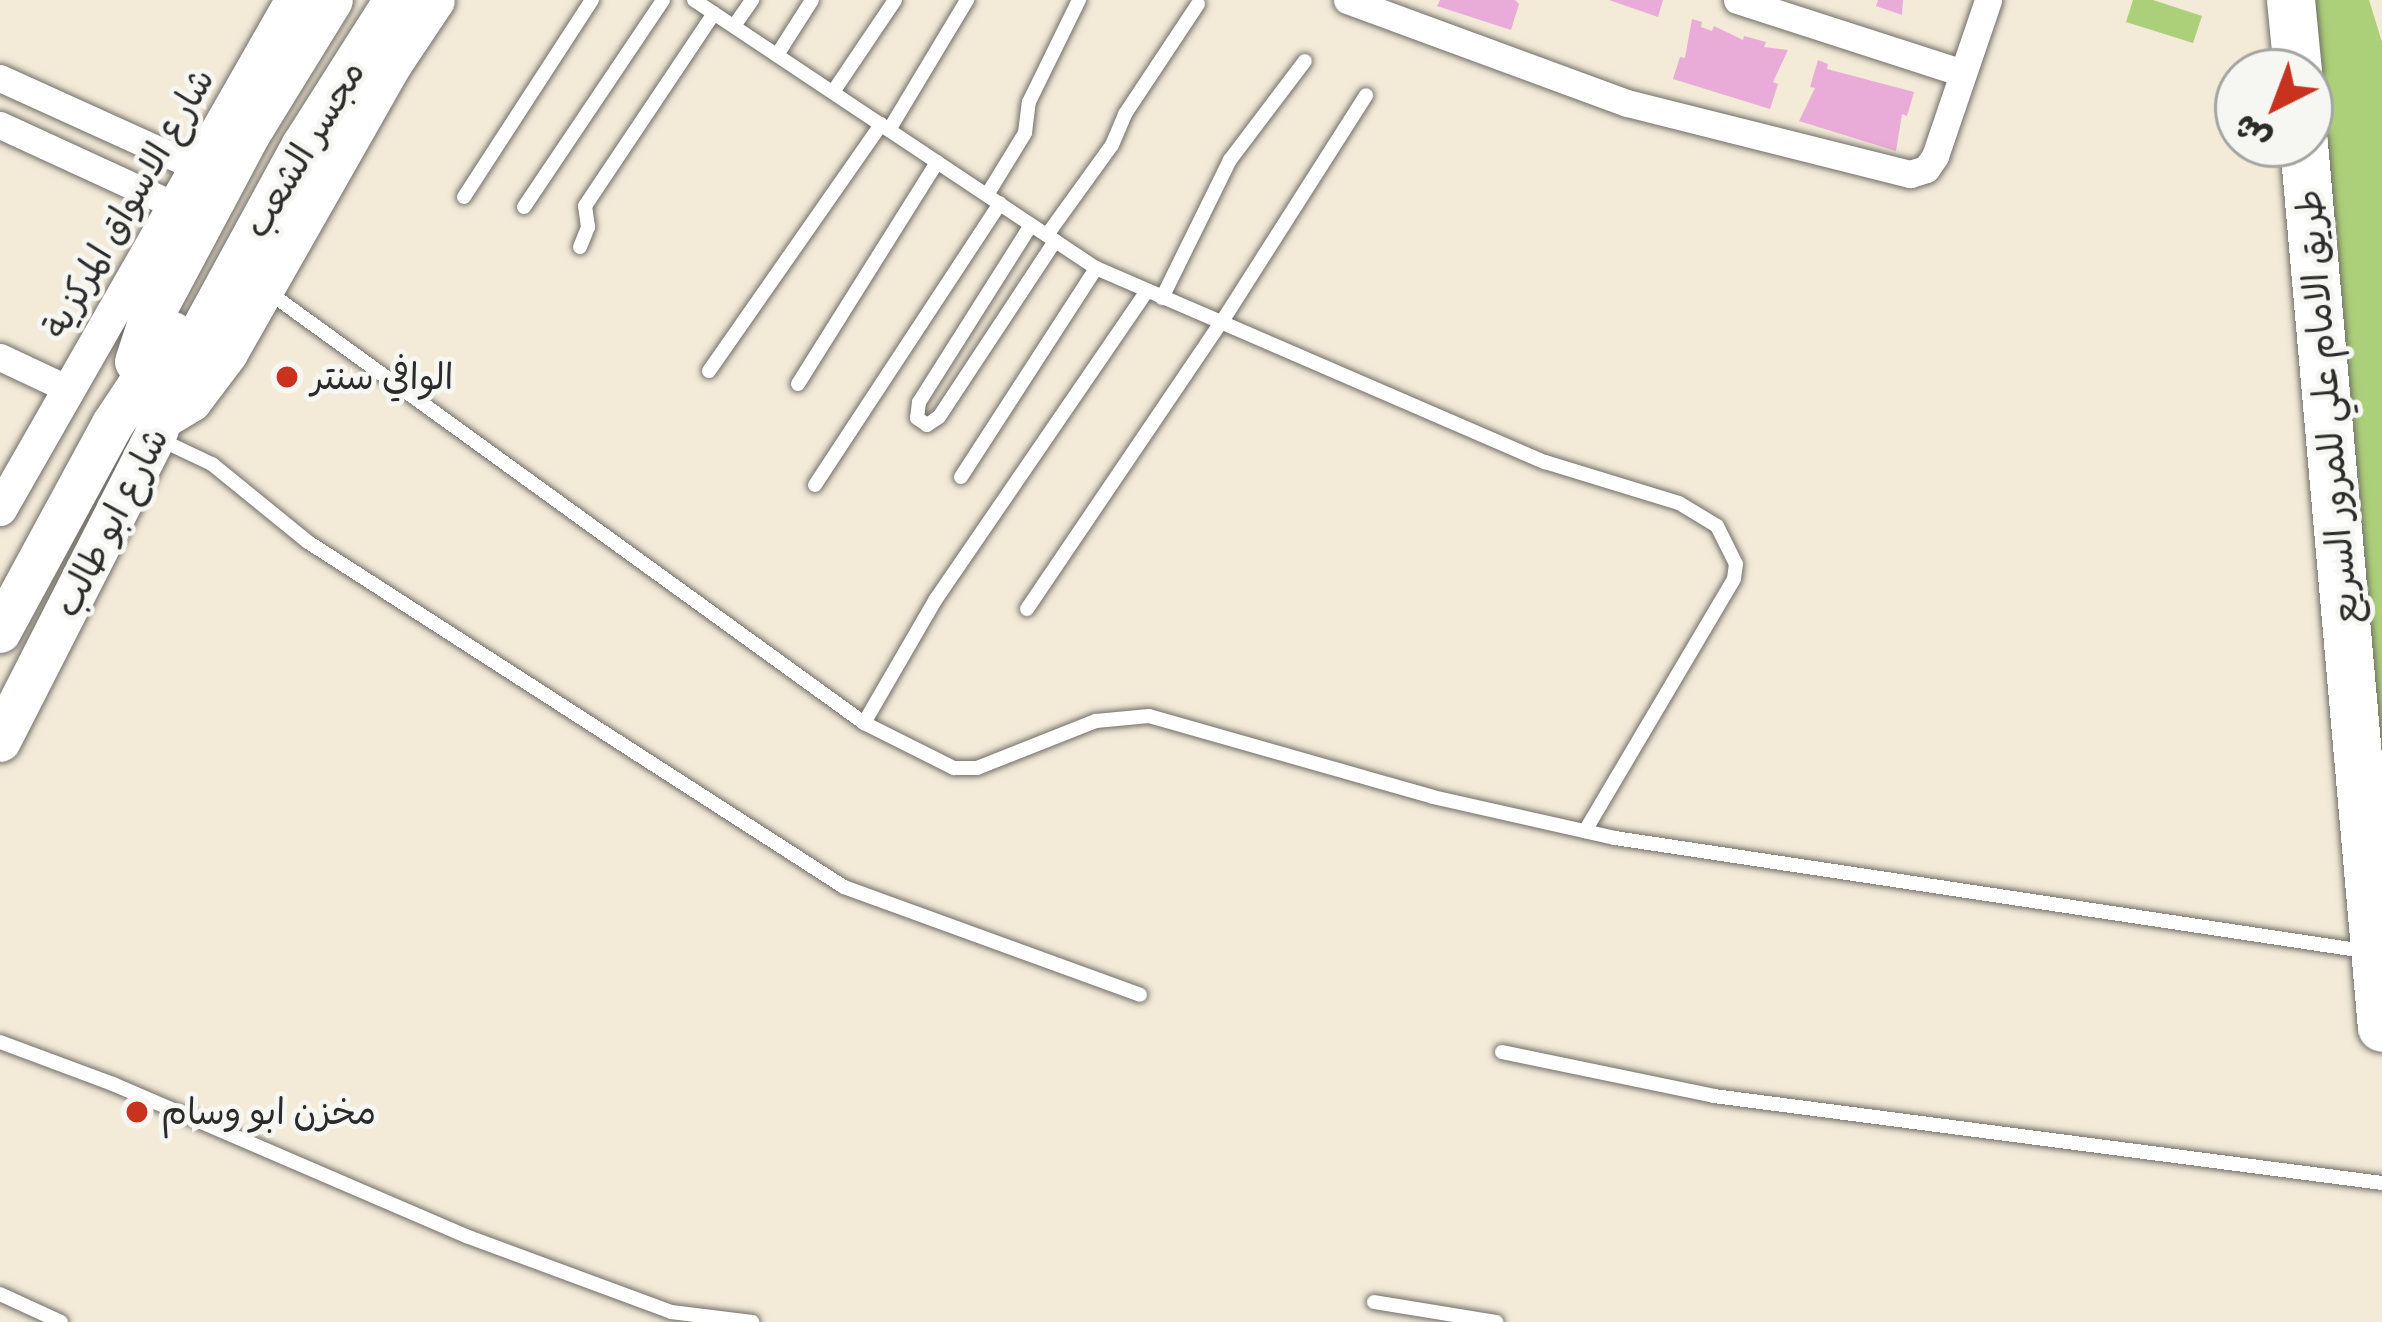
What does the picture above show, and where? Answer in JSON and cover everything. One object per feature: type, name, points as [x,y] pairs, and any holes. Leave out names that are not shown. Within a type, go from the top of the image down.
[{"type":"highway","points":[[332,0],[249,136],[148,325],[151,415],[191,400],[207,382],[266,290],[390,66],[434,0]]},
{"type":"highway","name":"مجسر الشعب","points":[[207,295],[283,132],[366,0]]},
{"type":"highway","name":"مجسر الشعب","points":[[207,295],[394,0]]},
{"type":"highway","points":[[2284,6],[2293,48]]},
{"type":"highway","name":"طريق الامام علي للمرور السريع","points":[[2306,168],[2382,1028]]},
{"type":"highway","name":"شارع ابو طالب","points":[[0,741],[151,415],[157,364],[207,295]]},
{"type":"highway","name":"شارع ابو طالب","points":[[0,632],[151,415]]},
{"type":"street","name":"شارع الاسواق المركزية","points":[[0,509],[291,0]]},
{"type":"street","points":[[1347,0],[1627,103],[1910,174],[1932,163],[1988,0]]},
{"type":"street","points":[[1737,0],[1963,73]]},
{"type":"street","points":[[0,78],[194,166]]},
{"type":"street","points":[[0,124],[172,204]]},
{"type":"street","points":[[0,358],[66,388]]},
{"type":"lane","points":[[464,197],[592,0]]},
{"type":"lane","points":[[524,207],[664,0]]},
{"type":"lane","points":[[694,0],[1096,268],[1545,462],[1679,503],[1717,526],[1736,564],[1734,579],[1585,831]]},
{"type":"lane","points":[[734,26],[752,0]]},
{"type":"lane","points":[[777,56],[812,0]]},
{"type":"lane","points":[[832,92],[895,0]]},
{"type":"lane","points":[[709,371],[885,127],[967,0]]},
{"type":"lane","points":[[814,485],[993,199],[1025,133],[1029,102],[1079,0]]},
{"type":"lane","points":[[1031,225],[919,402],[917,418],[927,425],[939,418],[1198,4]]},
{"type":"lane","points":[[580,247],[588,227],[586,206],[714,14]]},
{"type":"lane","points":[[1162,298],[1230,160],[1305,62]]},
{"type":"lane","points":[[1027,609],[1221,323],[1366,95]]},
{"type":"lane","points":[[798,383],[937,162]]},
{"type":"lane","points":[[961,477],[1096,268]]},
{"type":"lane","points":[[266,290],[864,723],[954,769],[977,768],[1096,721],[1149,716],[1433,797],[1585,831],[2375,952]]},
{"type":"lane","points":[[864,723],[936,599],[1147,291]]},
{"type":"lane","points":[[151,415],[308,542],[844,887],[1140,995]]},
{"type":"lane","points":[[0,1042],[113,1084],[466,1236],[671,1312],[752,1322]]},
{"type":"lane","points":[[1502,1052],[1714,1096],[2382,1183]]},
{"type":"lane","points":[[0,1294],[61,1322]]},
{"type":"lane","points":[[1374,1302],[1496,1322]]},
{"type":"green space","points":[[2133,0],[2153,0],[2202,16],[2193,43],[2126,22]]},
{"type":"green space","points":[[2309,0],[2369,0],[2382,42],[2382,832],[2324,168],[2334,168],[2334,48],[2313,48]]},
{"type":"building","points":[[1440,0],[1515,0],[1519,4],[1511,30],[1437,6]]},
{"type":"building","points":[[1609,0],[1663,0],[1658,17]]},
{"type":"building","points":[[1878,0],[1903,0],[1902,15],[1876,6]]},
{"type":"building","points":[[1692,19],[1712,31],[1714,26],[1743,40],[1744,36],[1766,42],[1764,47],[1788,50],[1773,82],[1778,84],[1770,109],[1673,79],[1680,57],[1685,58]]},
{"type":"building","points":[[1818,60],[1828,64],[1827,69],[1914,92],[1907,116],[1902,114],[1896,151],[1799,121],[1815,88],[1810,87]]},
{"type":"place","name":"الوافي سنتر","points":[[287,377]]},
{"type":"place","name":"مخزن ابو وسام","points":[[137,1112]]}]
